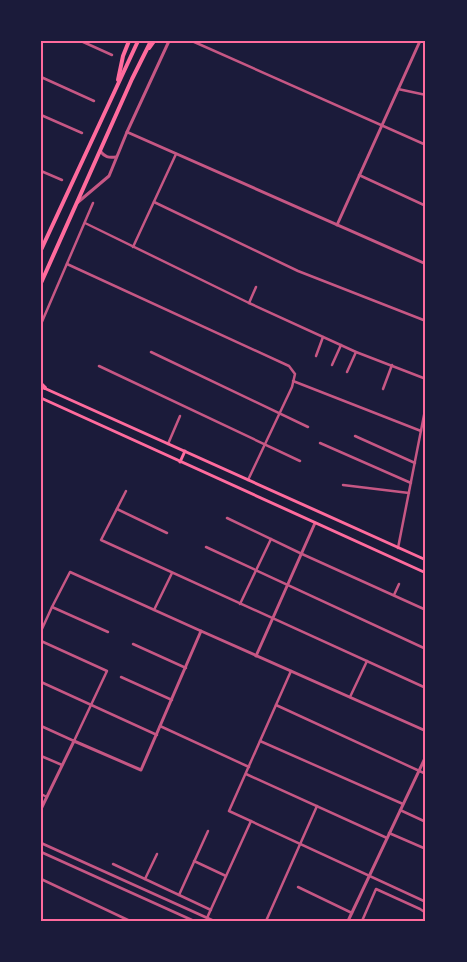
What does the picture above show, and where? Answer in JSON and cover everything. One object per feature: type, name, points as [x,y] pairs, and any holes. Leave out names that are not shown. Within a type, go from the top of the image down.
[{"type":"highway","points":[[116,89],[129,41]]},
{"type":"highway","points":[[41,250],[138,41]]},
{"type":"highway","points":[[41,283],[132,80],[152,41]]},
{"type":"main road","points":[[43,386],[426,560]]},
{"type":"main road","points":[[41,398],[426,574]]},
{"type":"main road","points":[[180,462],[185,451]]},
{"type":"street","points":[[81,41],[112,55]]},
{"type":"street","points":[[77,203],[108,176],[169,41]]},
{"type":"street","points":[[192,41],[426,145]]},
{"type":"street","points":[[337,225],[420,41]]},
{"type":"street","points":[[41,77],[94,101]]},
{"type":"street","points":[[398,89],[426,95]]},
{"type":"street","points":[[41,115],[82,133]]},
{"type":"street","points":[[127,132],[426,264]]},
{"type":"street","points":[[100,151],[109,158],[117,157]]},
{"type":"street","points":[[133,247],[176,154]]},
{"type":"street","points":[[41,171],[62,180]]},
{"type":"street","points":[[359,175],[426,206]]},
{"type":"street","points":[[154,202],[298,271],[426,321]]},
{"type":"street","points":[[41,324],[94,203]]},
{"type":"street","points":[[85,223],[323,337],[426,379]]},
{"type":"street","points":[[67,264],[289,366],[295,374],[292,387],[248,480]]},
{"type":"street","points":[[249,303],[256,288]]},
{"type":"street","points":[[316,356],[323,337]]},
{"type":"street","points":[[332,365],[341,345]]},
{"type":"street","points":[[151,352],[308,427]]},
{"type":"street","points":[[347,372],[356,352]]},
{"type":"street","points":[[383,389],[392,365]]},
{"type":"street","points":[[99,366],[300,461]]},
{"type":"street","points":[[294,380],[421,431]]},
{"type":"street","points":[[398,548],[426,405]]},
{"type":"street","points":[[168,444],[180,416]]},
{"type":"street","points":[[355,436],[415,463]]},
{"type":"street","points":[[320,444],[411,483]]},
{"type":"street","points":[[343,485],[409,493]]},
{"type":"street","points":[[126,491],[101,540],[426,688]]},
{"type":"street","points":[[117,509],[166,533]]},
{"type":"street","points":[[227,518],[426,610]]},
{"type":"street","points":[[256,656],[316,524]]},
{"type":"street","points":[[240,604],[271,539]]},
{"type":"street","points":[[206,547],[426,648]]},
{"type":"street","points":[[41,631],[70,572],[426,730]]},
{"type":"street","points":[[154,610],[172,573]]},
{"type":"street","points":[[394,596],[400,584]]},
{"type":"street","points":[[52,606],[108,632]]},
{"type":"street","points":[[41,726],[141,770],[202,631]]},
{"type":"street","points":[[41,641],[107,670],[41,810]]},
{"type":"street","points":[[133,644],[186,668]]},
{"type":"street","points":[[350,697],[367,661]]},
{"type":"street","points":[[291,671],[229,811],[426,902]]},
{"type":"street","points":[[121,677],[172,700]]},
{"type":"street","points":[[41,682],[157,735]]},
{"type":"street","points":[[276,705],[426,774]]},
{"type":"street","points":[[160,726],[249,767]]},
{"type":"street","points":[[260,741],[403,804]]},
{"type":"street","points":[[41,756],[62,765]]},
{"type":"street","points":[[348,921],[426,756]]},
{"type":"street","points":[[246,774],[387,838]]},
{"type":"street","points":[[41,794],[47,797]]},
{"type":"street","points":[[266,921],[317,806]]},
{"type":"street","points":[[400,810],[426,822]]},
{"type":"street","points":[[207,918],[251,821]]},
{"type":"street","points":[[179,895],[208,831]]},
{"type":"street","points":[[389,833],[426,849]]},
{"type":"street","points":[[41,843],[214,921]]},
{"type":"street","points":[[41,852],[194,921]]},
{"type":"street","points":[[145,880],[157,854]]},
{"type":"street","points":[[194,861],[226,876]]},
{"type":"street","points":[[113,864],[211,910]]},
{"type":"street","points":[[41,879],[130,921]]},
{"type":"street","points":[[298,887],[352,913]]},
{"type":"street","points":[[362,921],[376,889],[426,913]]},
{"type":"street","points":[[183,921],[185,916]]}]
